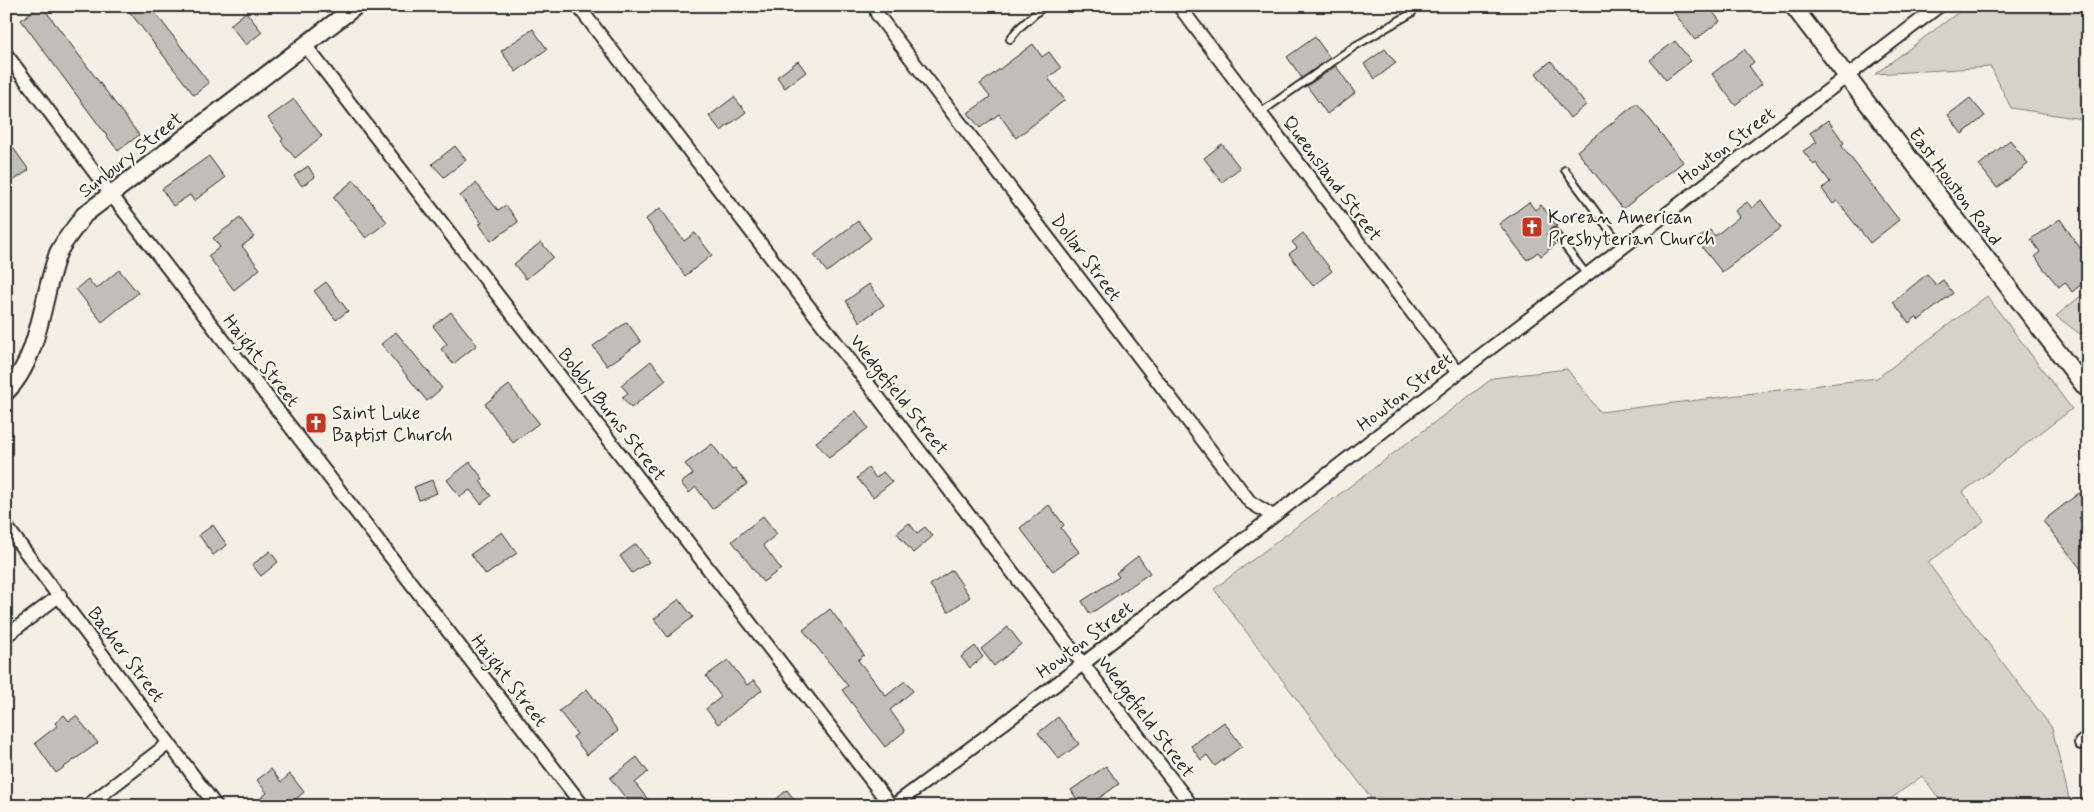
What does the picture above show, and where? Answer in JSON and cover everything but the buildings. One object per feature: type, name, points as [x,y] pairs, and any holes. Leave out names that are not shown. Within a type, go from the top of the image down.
[{"type":"street","name":"Sunbury Street","points":[[6,392],[14,384],[31,349],[59,252],[84,215],[110,193],[356,6]]},
{"type":"street","name":"Wedgefield Street","points":[[578,6],[1192,806]]},
{"type":"street","name":"Queensland Street","points":[[1179,6],[1458,373]]},
{"type":"street","name":"East Houston Road","points":[[1793,6],[2088,391]]},
{"type":"street","name":"Howton Street","points":[[892,806],[1084,664],[1458,373],[1939,6]]},
{"type":"street","name":"Dollar Street","points":[[878,14],[1250,502],[1273,516]]},
{"type":"street","name":"Bobby Burns Street","points":[[305,45],[892,806]]},
{"type":"street","name":"Haight Street","points":[[6,54],[110,193],[584,806]]},
{"type":"street","name":"Bacher Street","points":[[6,526],[60,595],[216,806]]},
{"type":"street","points":[[6,636],[60,595]]},
{"type":"street","points":[[87,806],[169,743]]},
{"type":"lane","points":[[1010,39],[1019,28],[1044,6]]},
{"type":"lane","points":[[1260,113],[1355,46],[1412,13]]},
{"type":"lane","points":[[1565,170],[1623,248]]},
{"type":"lane","points":[[1554,232],[1587,274]]},
{"type":"shaded area","points":[[1967,6],[2086,6],[2088,10],[2088,120],[2011,108],[1991,67],[1875,74]]},
{"type":"shaded area","points":[[2088,290],[2088,329],[2080,334],[2056,316]]},
{"type":"shaded area","points":[[1987,296],[2072,409],[1963,492],[1984,521],[1928,563],[2052,728],[2071,806],[1945,806],[1922,776],[1881,806],[1377,806],[1214,589],[1493,378],[1567,369],[1600,412],[1877,378]]},
{"type":"place","name":"Korean American Presbyterian Church","points":[[1532,227]]},
{"type":"place","name":"Saint Luke Baptist Church","points":[[316,423]]}]
